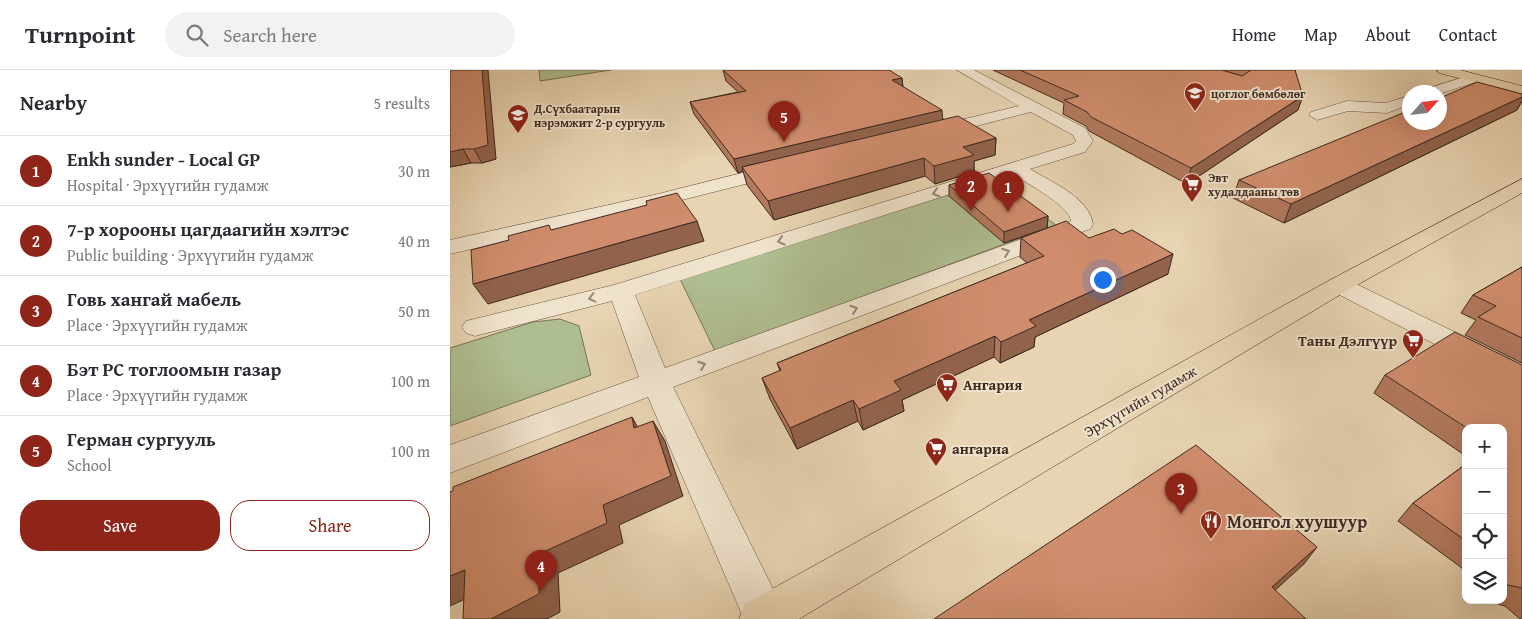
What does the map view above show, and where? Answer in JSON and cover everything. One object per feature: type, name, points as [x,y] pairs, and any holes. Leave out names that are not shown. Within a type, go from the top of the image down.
[{"type":"main road","points":[[1444,70],[1522,80]]},
{"type":"main road","points":[[1478,74],[1522,90]]},
{"type":"main road","name":"Эрхүүгийн гудамж","points":[[762,618],[1339,286],[1522,185]]},
{"type":"street","points":[[475,328],[621,291],[1079,148],[1085,140],[1079,132],[964,70]]},
{"type":"street","points":[[1447,86],[1478,74]]},
{"type":"street","points":[[1317,115],[1347,106],[1387,108],[1402,103]]},
{"type":"street","points":[[911,137],[1034,107]]},
{"type":"street","points":[[450,246],[658,200],[798,165]]},
{"type":"street","points":[[450,459],[1082,224],[1081,215],[1070,203],[1016,168]]},
{"type":"street","points":[[1339,286],[1522,377]]},
{"type":"street","points":[[621,291],[656,382],[762,618]]},
{"type":"green space","points":[[539,70],[611,70],[540,81]]},
{"type":"green space","points":[[993,181],[1056,225],[715,351],[680,279]]},
{"type":"green space","points":[[560,319],[579,326],[591,375],[450,426],[450,348],[533,322]]},
{"type":"building","points":[[450,70],[482,70],[488,145],[450,152]]},
{"type":"building","points":[[723,70],[889,70],[902,78],[892,80],[942,110],[734,159],[690,102],[746,91]]},
{"type":"building","points":[[1020,70],[1222,70],[1242,76],[1251,70],[1295,70],[1303,96],[1191,168],[1091,117],[1087,112],[1064,100],[1079,96]]},
{"type":"building","points":[[1477,82],[1522,94],[1522,97],[1291,204],[1239,180],[1402,113],[1402,130],[1447,130],[1447,95]]},
{"type":"building","points":[[958,116],[996,138],[963,147],[974,155],[934,166],[924,158],[768,201],[742,167]]},
{"type":"building","points":[[989,173],[1048,216],[1004,232],[949,185]]},
{"type":"building","points":[[677,193],[697,221],[473,284],[471,250],[509,240],[508,236],[549,225],[551,230],[647,205],[646,201]]},
{"type":"building","points":[[1066,221],[1089,238],[1114,229],[1122,234],[1132,230],[1173,254],[1029,320],[1036,326],[1001,342],[995,336],[894,381],[901,390],[859,409],[853,400],[790,428],[762,378],[781,370],[777,363],[1044,256],[1021,238]]},
{"type":"building","points":[[1522,267],[1522,338],[1478,317],[1496,306],[1473,295]]},
{"type":"building","points":[[1455,332],[1522,365],[1522,588],[1507,585],[1507,424],[1462,425],[1385,375]]},
{"type":"building","points":[[632,417],[634,428],[653,421],[671,476],[603,505],[607,523],[539,554],[539,594],[491,619],[463,619],[465,570],[450,576],[450,492],[453,491],[453,487]]},
{"type":"building","points":[[1196,445],[1317,547],[1272,587],[1306,619],[934,619]]},
{"type":"building","points":[[1462,467],[1462,538],[1413,503]]},
{"type":"place","name":"цоглог бөмбөлөг","points":[[1195,112]]},
{"type":"place","name":"Д.Сүхбаатарын нэрэмжит 2-р сургууль","points":[[518,134]]},
{"type":"place","name":"Герман сургууль","points":[[784,142]]},
{"type":"place","name":"Эвт худалдааны төв","points":[[1192,203]]},
{"type":"place","name":"7-р хорооны цагдаагийн хэлтэс","points":[[971,211]]},
{"type":"place","name":"Enkh sunder - Local GP","points":[[1008,212]]},
{"type":"place","name":"Таны Дэлгүүр","points":[[1413,359]]},
{"type":"place","name":"Ангария","points":[[947,403]]},
{"type":"place","name":"ангариа","points":[[936,467]]},
{"type":"place","name":"Гoвь хангай мабель","points":[[1181,514]]},
{"type":"place","name":"Монгол хуушуур","points":[[1211,540]]},
{"type":"place","name":"Бэт PC тоглоомын газар","points":[[541,591]]}]
